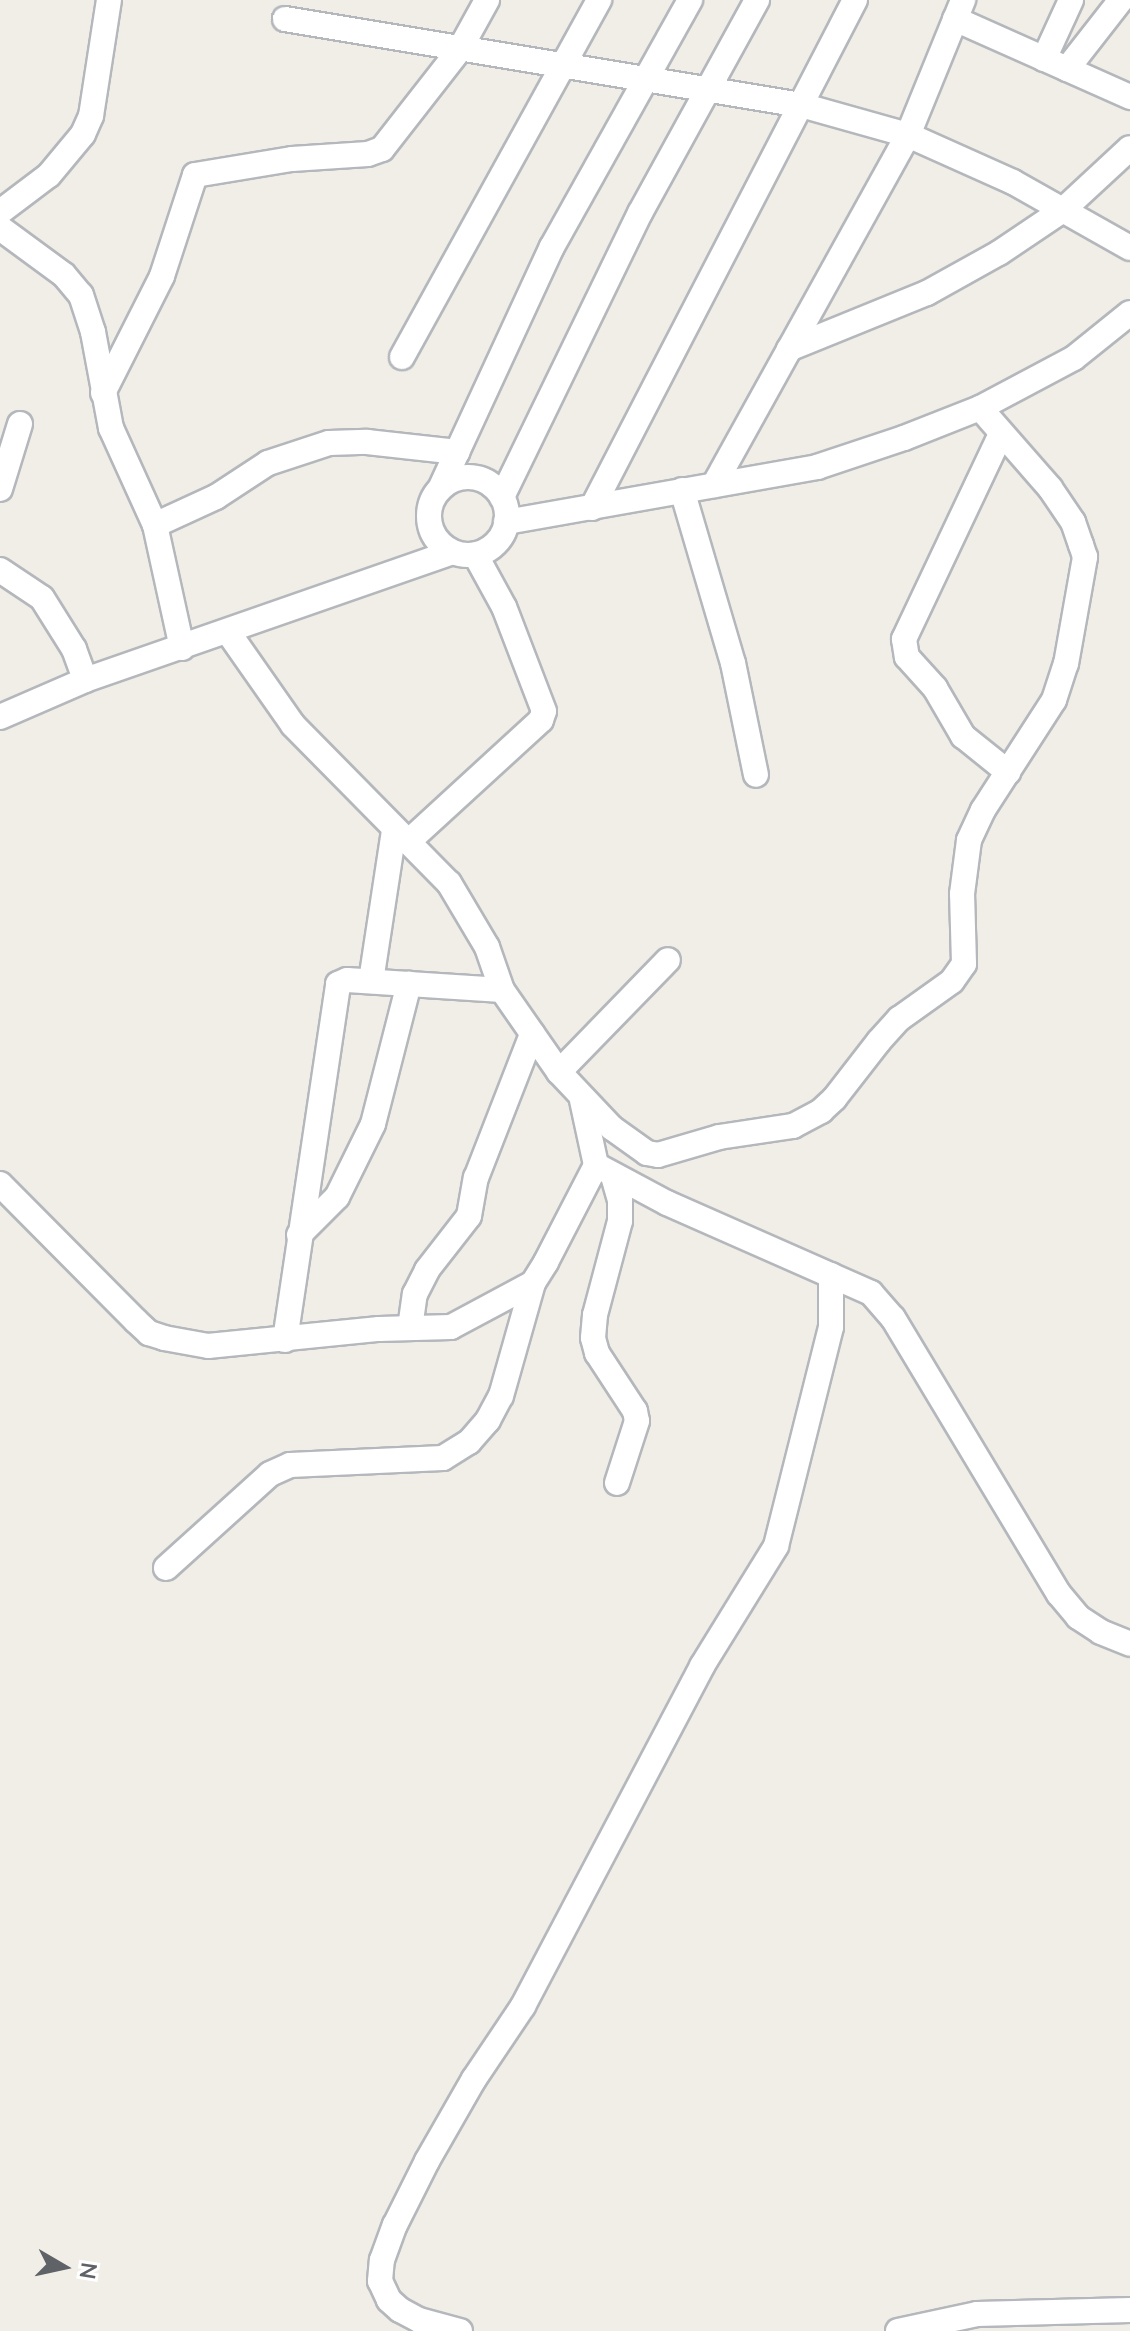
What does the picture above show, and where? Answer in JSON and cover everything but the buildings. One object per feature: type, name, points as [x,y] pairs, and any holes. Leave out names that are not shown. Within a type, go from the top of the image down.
[{"type":"street","points":[[0,212],[49,175],[83,134],[91,116],[109,0]]},
{"type":"street","points":[[103,393],[162,276],[195,175],[292,159],[368,154],[382,149],[460,49],[487,0]]},
{"type":"street","points":[[402,357],[599,0]]},
{"type":"street","points":[[371,981],[401,836],[541,720],[544,711],[504,607],[464,553],[432,531],[429,516],[432,501],[552,247],[690,0]]},
{"type":"street","points":[[502,497],[640,213],[712,88],[757,0]]},
{"type":"street","points":[[592,508],[855,0]]},
{"type":"street","points":[[1044,59],[1071,0]]},
{"type":"street","points":[[1067,69],[1121,0]]},
{"type":"street","points":[[714,485],[908,135],[959,10],[1044,59],[1130,97]]},
{"type":"street","points":[[285,19],[801,105],[908,135],[1013,182],[1130,248]]},
{"type":"street","points":[[789,349],[927,293],[999,253],[1063,210],[1130,148]]},
{"type":"street","points":[[0,228],[54,267],[81,295],[93,332],[111,428],[155,525],[182,648]]},
{"type":"street","points":[[506,522],[817,467],[904,438],[980,408],[1074,358],[1130,313]]},
{"type":"street","points":[[228,632],[293,725],[449,883],[470,913],[487,947],[502,990],[532,1034],[582,1100],[632,1144],[658,1155],[719,1137],[793,1126],[821,1111],[899,1019],[952,981],[964,964],[962,894],[969,840],[983,810],[1054,700],[1069,651],[1085,557],[1073,522],[1050,488],[980,408]]},
{"type":"street","points":[[0,489],[20,424]]},
{"type":"street","points":[[1001,434],[904,639],[907,657],[935,688],[963,736],[1008,772]]},
{"type":"street","points":[[155,525],[216,497],[268,463],[329,443],[367,442],[457,452]]},
{"type":"street","points":[[0,717],[85,680],[496,543],[506,522],[502,497],[493,486],[466,477],[440,489]]},
{"type":"street","points":[[682,490],[733,663],[756,775]]},
{"type":"street","points":[[0,570],[42,598],[74,649],[85,680]]},
{"type":"street","points":[[559,1072],[668,960]]},
{"type":"street","points":[[285,1340],[338,984],[347,980],[502,990]]},
{"type":"street","points":[[299,1235],[337,1197],[373,1124],[409,984]]},
{"type":"street","points":[[410,1328],[415,1294],[427,1270],[469,1216],[476,1178],[532,1034]]},
{"type":"street","points":[[582,1100],[604,1170],[620,1200],[620,1221],[595,1315],[593,1338],[597,1353],[635,1411],[637,1421],[617,1483]]},
{"type":"street","points":[[604,1170],[871,1293],[893,1318],[1059,1594],[1078,1617],[1101,1632],[1130,1644]]},
{"type":"street","points":[[166,1568],[270,1474],[290,1465],[443,1458],[469,1442],[488,1420],[501,1396],[533,1283],[604,1170]]},
{"type":"street","points":[[0,1184],[149,1333],[208,1346],[451,1327],[533,1283]]},
{"type":"street","points":[[460,2331],[419,2320],[389,2300],[380,2281],[382,2260],[427,2161],[474,2079],[523,2006],[702,1666],[776,1546],[831,1327],[831,1275]]},
{"type":"street","points":[[898,2331],[977,2314],[1130,2310]]}]
